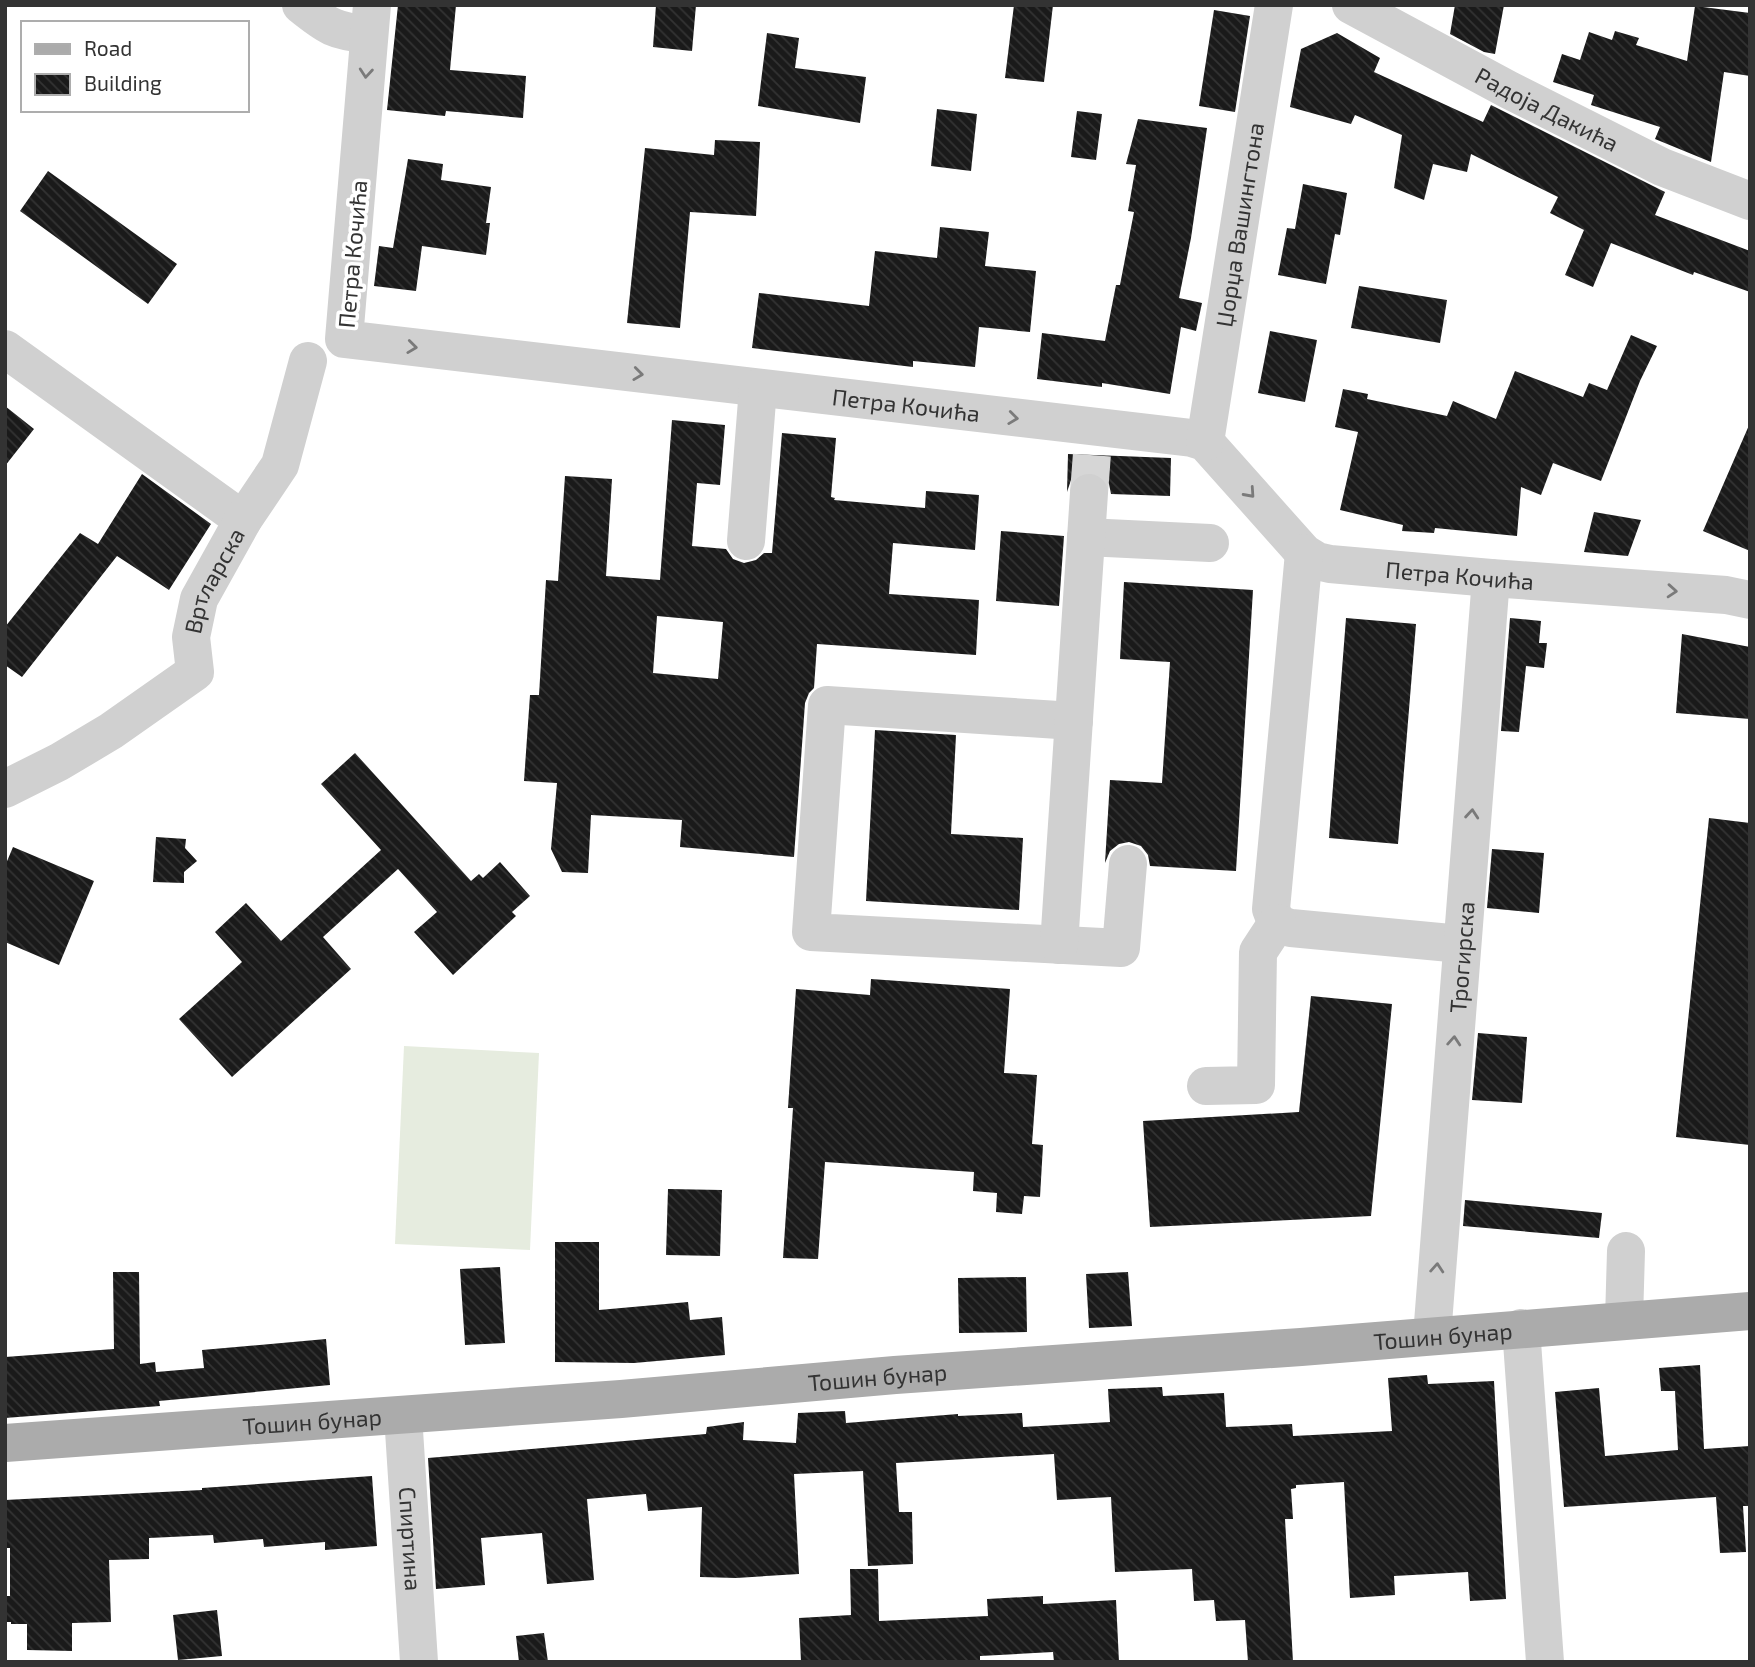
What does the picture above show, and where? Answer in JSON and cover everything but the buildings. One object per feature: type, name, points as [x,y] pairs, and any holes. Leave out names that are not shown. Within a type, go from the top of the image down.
[{"type":"main road","name":"Тошин бунар","points":[[5,1443],[403,1415],[1750,1311]]},
{"type":"street","points":[[301,5],[328,27],[350,33],[371,20]]},
{"type":"street","name":"Џорџа Вашингтона","points":[[1205,442],[1274,5]]},
{"type":"street","name":"Радоја Дакића","points":[[1351,5],[1509,90],[1661,167],[1750,201]]},
{"type":"street","name":"Петра Кочића","points":[[371,20],[344,339],[1192,438],[1205,442],[1304,553],[1317,561],[1491,578],[1726,595],[1750,600]]},
{"type":"street","name":"Вртларска","points":[[5,349],[243,520],[199,599],[191,637],[195,671],[111,732],[5,789]]},
{"type":"street","points":[[243,520],[280,465],[308,362]]},
{"type":"street","points":[[746,541],[758,388]]},
{"type":"street","points":[[1059,945],[1089,493]]},
{"type":"street","points":[[1086,537],[1210,543]]},
{"type":"street","points":[[1304,553],[1271,909],[1277,923],[1291,929],[1461,944]]},
{"type":"street","name":"Трогирска","points":[[1432,1336],[1491,578]]},
{"type":"street","points":[[1074,721],[827,705],[811,932],[1121,948],[1128,864]]},
{"type":"street","points":[[1206,1086],[1256,1085],[1258,952],[1277,923]]},
{"type":"street","points":[[1624,1320],[1626,1251]]},
{"type":"street","points":[[1521,1328],[1545,1662]]},
{"type":"street","name":"Спиртина","points":[[403,1415],[419,1662]]},
{"type":"shaded area","points":[[404,1046],[539,1053],[530,1250],[395,1244]]},
{"type":"tunnel","points":[[1089,493],[1094,427]]}]
